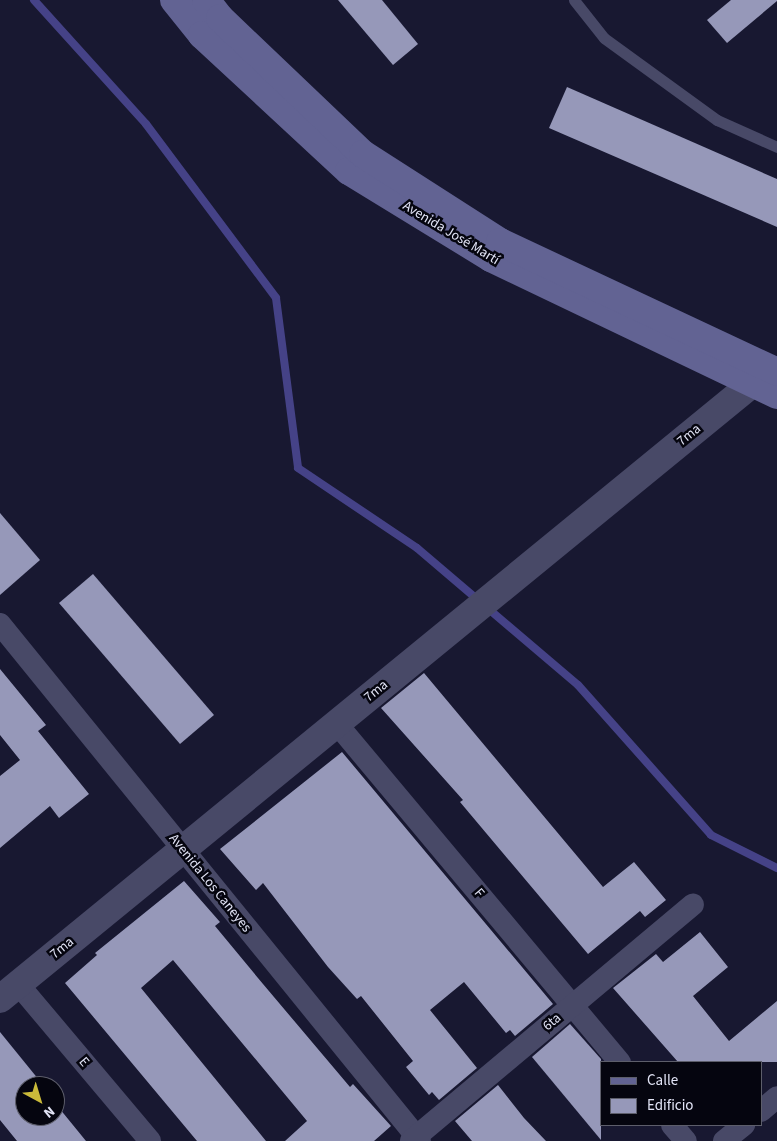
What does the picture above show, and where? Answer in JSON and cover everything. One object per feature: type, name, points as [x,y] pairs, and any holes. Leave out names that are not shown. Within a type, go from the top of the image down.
[{"type":"main road","name":"Avenida José Martí","points":[[174,0],[202,35],[349,170],[491,258],[769,372]]},
{"type":"main road","name":"Avenida José Martí","points":[[206,0],[220,18],[363,154],[500,242],[769,372],[777,395]]},
{"type":"street","name":"7ma","points":[[9,992],[465,618],[769,372]]},
{"type":"street","name":"Avenida Los Caneyes","points":[[0,624],[416,1140]]},
{"type":"street","name":"F","points":[[337,724],[619,1061]]},
{"type":"street","name":"6ta","points":[[416,1140],[694,904]]},
{"type":"street","name":"E","points":[[9,992],[150,1141]]},
{"type":"street","points":[[762,1110],[777,1097]]},
{"type":"street","points":[[673,1126],[686,1141]]},
{"type":"street","points":[[724,1141],[743,1126]]},
{"type":"lane","points":[[574,0],[604,38],[717,120],[777,147]]},
{"type":"building","points":[[338,0],[382,0],[418,44],[393,65]]},
{"type":"building","points":[[731,0],[777,1],[727,43],[707,20]]},
{"type":"building","points":[[567,87],[777,179],[777,227],[549,128]]},
{"type":"building","points":[[0,513],[40,560],[0,595]]},
{"type":"building","points":[[93,574],[214,715],[180,744],[59,603]]},
{"type":"building","points":[[0,669],[46,725],[38,731],[89,794],[59,818],[50,806],[0,848],[0,776],[20,760],[0,735]]},
{"type":"building","points":[[424,673],[603,887],[634,862],[666,900],[645,917],[640,911],[588,954],[460,802],[463,800],[381,708]]},
{"type":"building","points":[[342,752],[553,1004],[515,1036],[510,1030],[506,1033],[464,982],[430,1010],[477,1068],[439,1100],[432,1092],[429,1095],[406,1067],[413,1061],[361,996],[357,999],[328,967],[263,883],[256,890],[220,849]]},
{"type":"building","points":[[184,881],[220,922],[215,926],[350,1087],[353,1084],[391,1126],[374,1141],[285,1141],[307,1121],[173,960],[141,988],[266,1141],[197,1141],[65,983],[97,955],[95,953]]},
{"type":"building","points":[[700,932],[728,967],[693,996],[729,1041],[777,1001],[777,1062],[677,1061],[613,988],[656,954],[663,962]]},
{"type":"building","points":[[570,1024],[601,1059],[601,1140],[532,1057]]},
{"type":"building","points":[[0,1032],[36,1076],[15,1076],[15,1126],[65,1126],[65,1115],[86,1141],[17,1141],[0,1120]]},
{"type":"building","points":[[498,1085],[524,1118],[546,1141],[472,1141],[455,1121]]},
{"type":"waterway","points":[[34,0],[146,124],[276,298],[298,468],[417,548],[578,685],[711,835],[777,868]]}]
